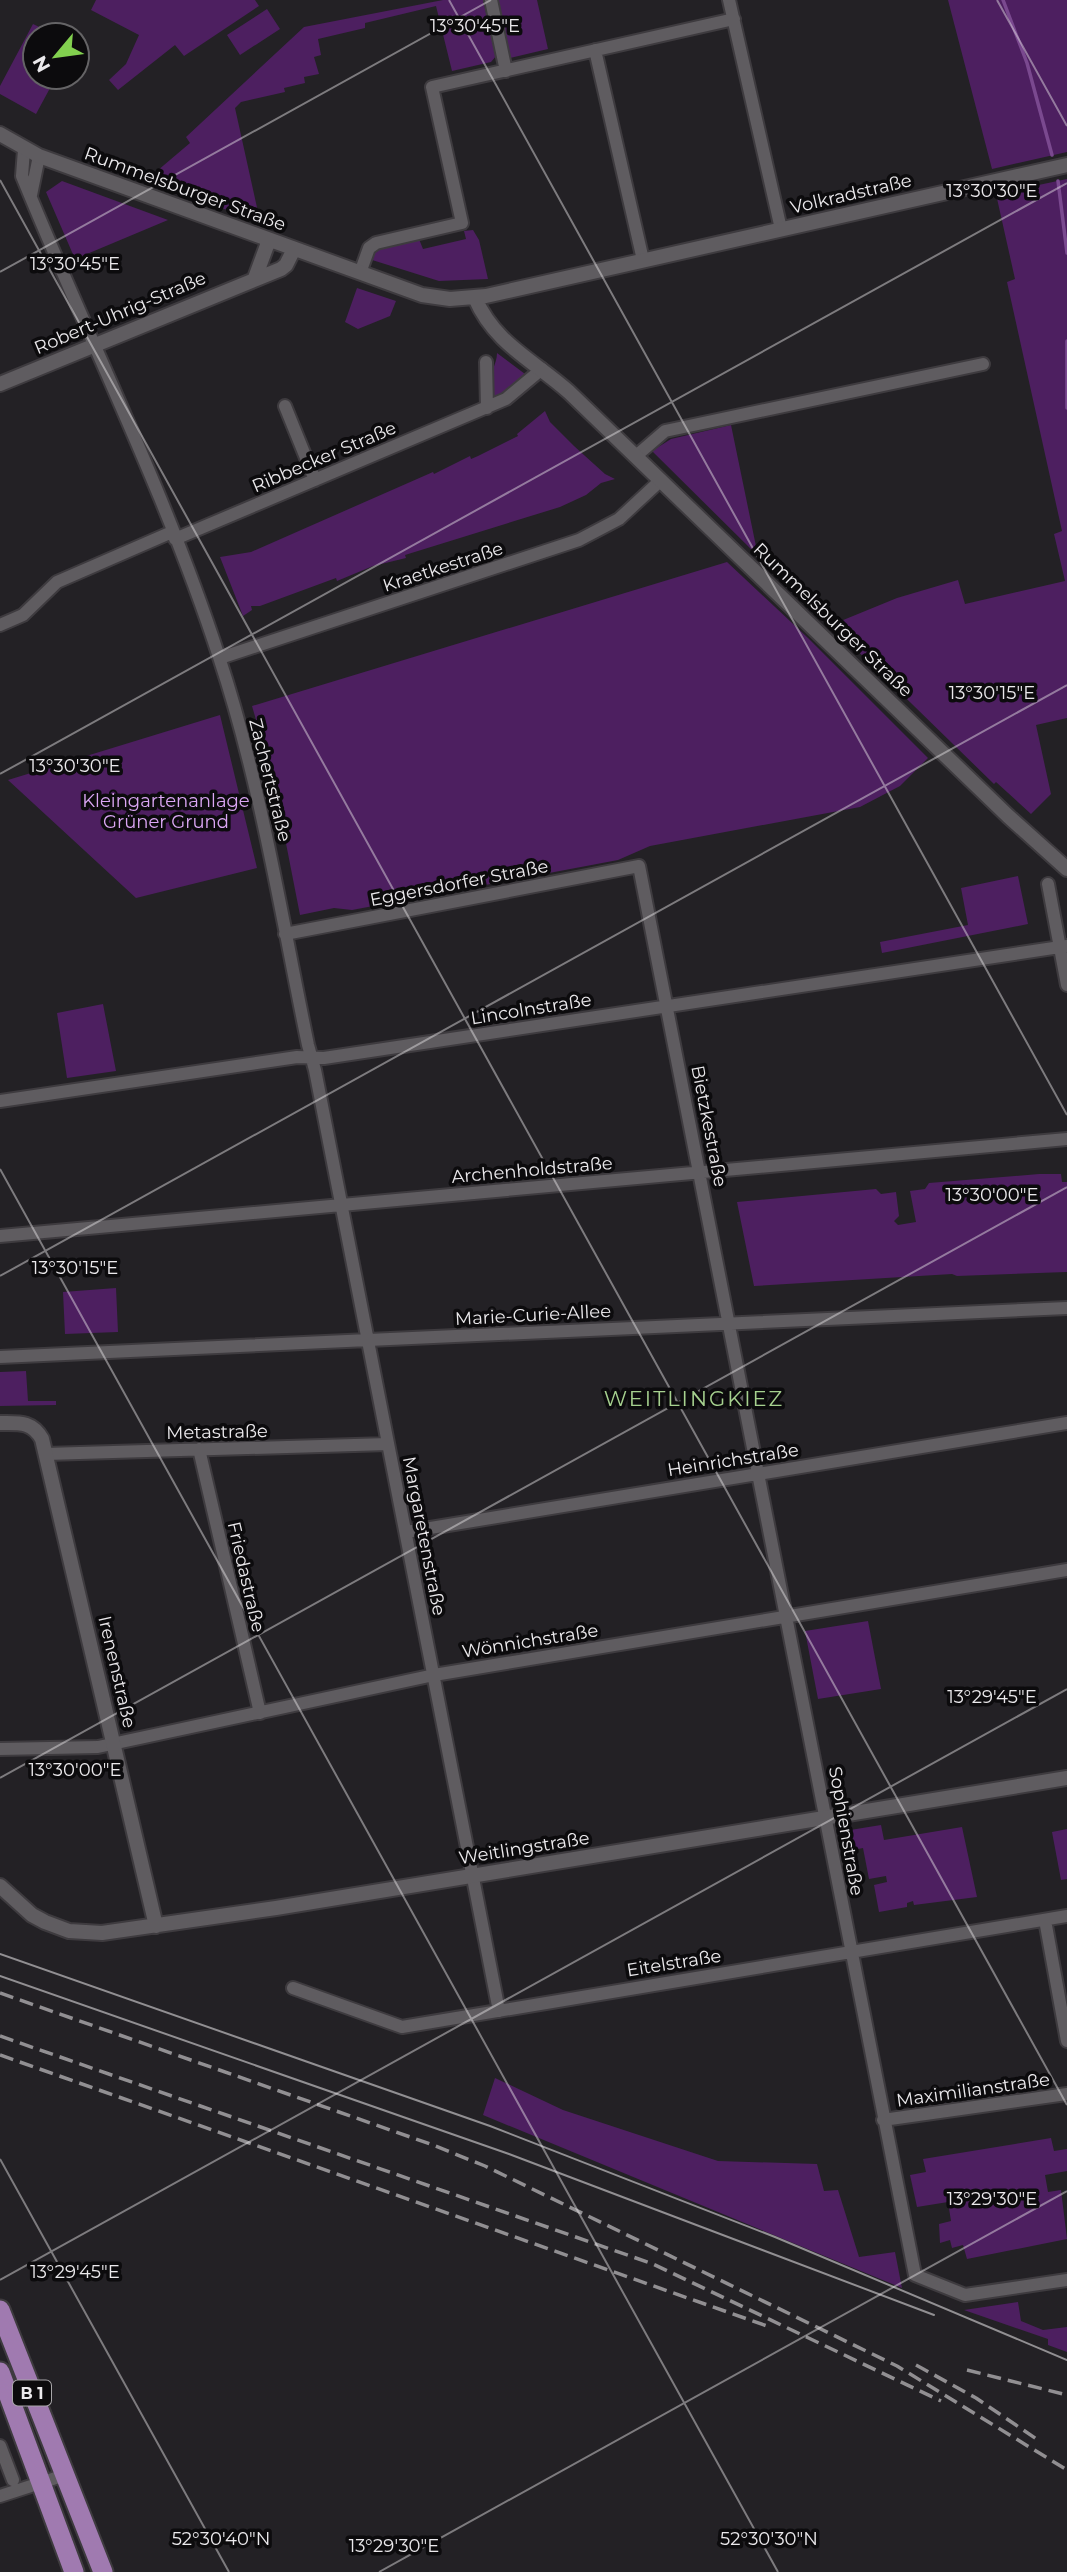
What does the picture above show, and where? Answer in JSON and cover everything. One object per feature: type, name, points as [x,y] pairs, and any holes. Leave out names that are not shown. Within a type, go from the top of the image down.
[{"type":"main road","name":"B 1","points":[[0,2310],[103,2572]]},
{"type":"main road","name":"B 1","points":[[0,2372],[74,2572]]},
{"type":"street","points":[[491,0],[506,71]]},
{"type":"street","points":[[729,0],[781,229]]},
{"type":"street","points":[[359,273],[369,248],[376,243],[462,223],[432,88],[734,19]]},
{"type":"street","points":[[595,50],[643,260]]},
{"type":"street","name":"Rummelsburger Straße","points":[[0,134],[39,156],[422,295],[475,298],[489,326],[500,338],[542,369],[636,456],[1008,816],[1067,869]]},
{"type":"street","name":"Zachertstraße","points":[[24,149],[22,176],[174,536],[220,658],[264,822],[379,1398]]},
{"type":"street","points":[[31,199],[32,181],[39,156]]},
{"type":"street","name":"Volkradstraße","points":[[475,298],[1067,165]]},
{"type":"street","points":[[256,278],[269,240]]},
{"type":"street","name":"Robert-Uhrig-Straße","points":[[0,384],[286,265],[294,249]]},
{"type":"street","points":[[485,362],[487,408]]},
{"type":"street","points":[[636,456],[665,431],[983,363]]},
{"type":"street","name":"Ribbecker Straße","points":[[0,625],[23,615],[57,582],[316,480],[487,408],[506,399],[542,369]]},
{"type":"street","points":[[285,406],[316,480]]},
{"type":"street","name":"Kraetkestraße","points":[[220,658],[579,540],[619,519],[661,480]]},
{"type":"street","name":"Eggersdorfer Straße","points":[[285,933],[639,866]]},
{"type":"street","name":"Bietzkestraße","points":[[639,866],[744,1392]]},
{"type":"street","points":[[1048,884],[1063,946],[1067,985]]},
{"type":"street","name":"Lincolnstraße","points":[[0,1101],[667,1006],[1063,946]]},
{"type":"street","name":"Archenholdstraße","points":[[0,1236],[1067,1139]]},
{"type":"street","name":"Marie-Curie-Allee","points":[[0,1357],[1067,1308]]},
{"type":"street","name":"Sophienstraße","points":[[744,1392],[915,2275],[965,2295],[1067,2280]]},
{"type":"street","name":"Margaretenstraße","points":[[379,1398],[499,2011]]},
{"type":"street","name":"Irenenstraße","points":[[0,1423],[26,1423],[36,1428],[46,1454],[156,1926]]},
{"type":"street","name":"Heinrichstraße","points":[[406,1532],[1067,1423]]},
{"type":"street","name":"Metastraße","points":[[46,1454],[388,1444]]},
{"type":"street","name":"Friedastraße","points":[[199,1449],[260,1713]]},
{"type":"street","name":"Wönnichstraße","points":[[0,1749],[98,1747],[434,1675],[1067,1570]]},
{"type":"street","name":"Weitlingstraße","points":[[0,1886],[32,1915],[69,1931],[102,1933],[473,1876],[1067,1778]]},
{"type":"street","name":"Eitelstraße","points":[[293,1988],[402,2027],[1067,1916]]},
{"type":"street","points":[[1045,1920],[1067,2041]]},
{"type":"street","name":"Maximilianstraße","points":[[883,2120],[1067,2094]]},
{"type":"street","points":[[0,2446],[10,2466],[13,2480]]},
{"type":"street","points":[[0,2496],[65,2475]]},
{"type":"green space","points":[[96,0],[255,0],[259,6],[184,56],[175,45],[118,90],[109,80],[126,64],[139,35],[91,10]]},
{"type":"green space","points":[[443,0],[483,0],[496,56],[491,62],[452,71],[436,6],[365,23],[365,28],[318,39],[321,55],[314,57],[319,74],[304,77],[305,83],[284,88],[285,92],[241,102],[235,108],[260,221],[144,182],[190,143],[186,137],[304,27]]},
{"type":"green space","points":[[497,0],[537,0],[548,49],[510,58]]},
{"type":"green space","points":[[948,0],[1067,0],[1067,152],[992,169]]},
{"type":"green space","points":[[267,9],[280,29],[240,55],[227,35]]},
{"type":"green space","points":[[21,47],[21,91],[48,91],[36,114],[0,94],[0,86]]},
{"type":"green space","points":[[1067,179],[1067,718],[1036,725],[1051,794],[1031,814],[996,782],[994,784],[831,625],[897,598],[958,580],[965,604],[1065,581],[1054,534],[1062,531],[1007,282],[1015,279],[996,194]]},
{"type":"green space","points":[[62,181],[168,220],[75,259],[46,192]]},
{"type":"green space","points":[[473,230],[479,240],[488,279],[439,281],[369,259],[377,248],[419,239],[423,249],[466,239],[464,231]]},
{"type":"green space","points":[[357,288],[396,301],[390,316],[358,329],[345,322]]},
{"type":"green space","points":[[497,353],[529,377],[499,399],[494,399],[490,393],[489,381]]},
{"type":"green space","points":[[545,411],[550,422],[574,446],[605,474],[615,479],[601,483],[586,495],[560,507],[405,555],[406,558],[373,566],[337,581],[336,578],[260,606],[251,606],[252,610],[243,616],[220,557],[251,552],[470,456],[471,459],[478,456],[518,436],[517,434]]},
{"type":"green space","points":[[731,425],[758,556],[652,451],[671,439]]},
{"type":"green space","points":[[727,562],[808,638],[928,758],[900,786],[860,807],[650,846],[618,860],[352,910],[334,908],[300,915],[274,782],[252,706]]},
{"type":"green space","name":"Kleingartenanlage Grüner Grund","points":[[220,715],[257,868],[136,898],[8,780]]},
{"type":"green space","points":[[1018,876],[1028,924],[882,953],[880,942],[968,925],[961,888]]},
{"type":"green space","points":[[103,1004],[116,1071],[67,1078],[57,1013]]},
{"type":"green space","points":[[1061,1174],[1062,1182],[1067,1182],[1067,1272],[952,1274],[754,1286],[737,1202],[876,1189],[881,1194],[896,1192],[899,1216],[894,1221],[898,1225],[916,1222],[910,1191],[925,1189],[929,1183]]},
{"type":"green space","points":[[116,1288],[118,1332],[65,1334],[63,1292]]},
{"type":"green space","points":[[26,1371],[28,1401],[56,1401],[56,1405],[0,1406],[0,1372]]},
{"type":"green space","points":[[868,1621],[881,1689],[818,1699],[805,1631]]},
{"type":"green space","points":[[881,1825],[884,1840],[962,1827],[977,1897],[914,1905],[913,1901],[907,1903],[907,1907],[879,1912],[874,1885],[887,1882],[886,1876],[869,1879],[863,1848],[848,1851],[844,1831]]},
{"type":"green space","points":[[1067,1829],[1067,1879],[1061,1880],[1052,1832]]},
{"type":"green space","points":[[495,2078],[563,2110],[718,2161],[817,2164],[824,2191],[838,2190],[859,2257],[895,2252],[902,2288],[483,2115]]},
{"type":"green space","points":[[1051,2138],[1054,2151],[1067,2149],[1067,2171],[1045,2175],[1048,2192],[1061,2190],[1067,2239],[967,2259],[963,2245],[952,2248],[950,2240],[940,2243],[939,2224],[951,2221],[948,2202],[917,2207],[910,2175],[926,2172],[923,2159]]},
{"type":"green space","points":[[1018,2302],[1021,2321],[1043,2330],[1067,2327],[1067,2352],[1048,2345],[1048,2339],[964,2310]]},
{"type":"waterway","points":[[1003,0],[1027,63],[1052,155]]},
{"type":"waterway","points":[[1058,181],[1067,253]]},
{"type":"waterway","points":[[1067,341],[1067,408]]},
{"type":"tram line","points":[[0,1954],[490,2126],[775,2237],[1067,2360]]},
{"type":"tram line","points":[[0,1976],[509,2154],[934,2315]]},
{"type":"railway","points":[[0,1993],[433,2145],[485,2166],[897,2366],[1067,2470]]},
{"type":"railway","points":[[0,2036],[653,2264],[941,2401]]},
{"type":"railway","points":[[0,2055],[767,2326]]},
{"type":"railway","points":[[916,2365],[976,2398],[1038,2440]]},
{"type":"railway","points":[[967,2370],[1067,2395]]},
{"type":"district","name":"WEITLINGKIEZ","points":[[694,1398]]}]
